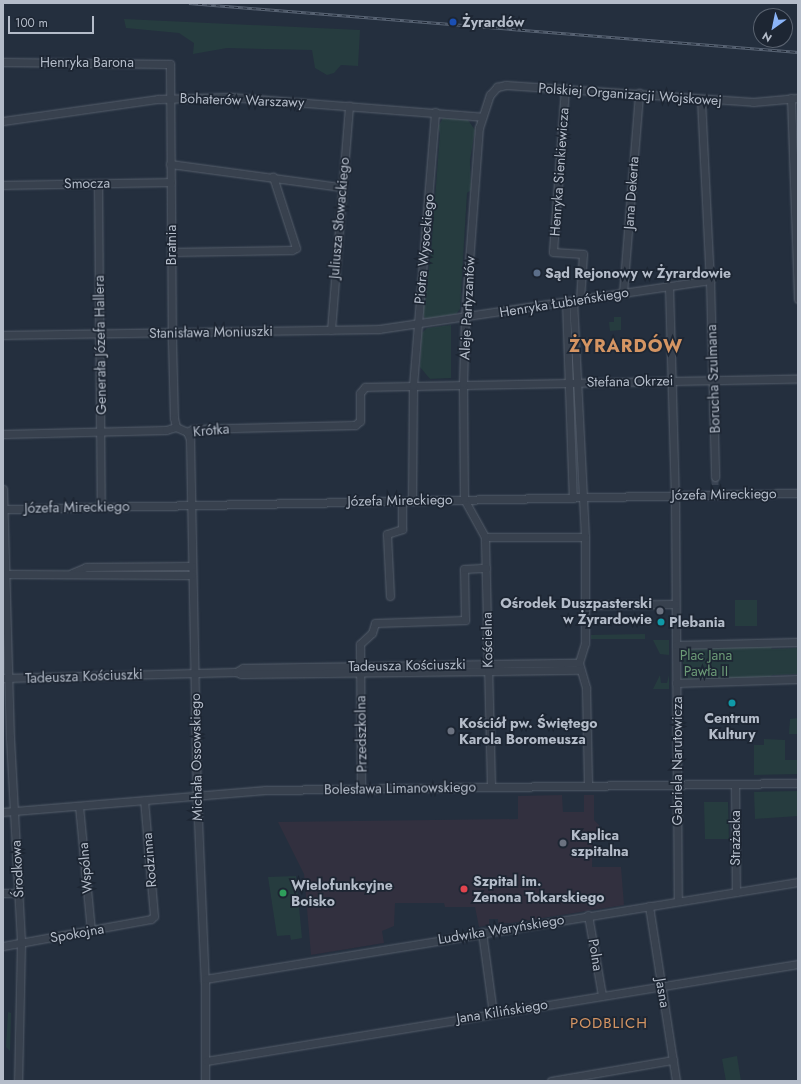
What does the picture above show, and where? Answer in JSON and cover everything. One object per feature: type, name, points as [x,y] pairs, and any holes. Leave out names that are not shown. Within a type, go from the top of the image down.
[{"type":"street","name":"Henryka Barona","points":[[3,62],[170,64]]},
{"type":"street","name":"Bratnia","points":[[170,64],[172,332],[174,418],[176,427]]},
{"type":"street","name":"Polskiej Organizacji Wojskowej","points":[[482,117],[490,95],[499,86],[565,88],[753,102],[795,98]]},
{"type":"street","name":"Henryka Sienkiewicza","points":[[565,88],[553,252],[583,254],[573,301]]},
{"type":"street","name":"Jana Dekerta","points":[[623,293],[639,93]]},
{"type":"street","name":"Bohaterów Warszawy","points":[[3,121],[170,98],[251,98],[482,117]]},
{"type":"street","points":[[795,98],[798,298]]},
{"type":"street","name":"Borucha Szulmana","points":[[701,99],[710,280],[715,477]]},
{"type":"street","name":"Juliusza Słowackiego","points":[[331,330],[349,106]]},
{"type":"street","name":"Piotra Wysockiego","points":[[412,500],[413,386],[435,112]]},
{"type":"street","name":"Aleje Partyzantów","points":[[464,499],[463,384],[465,317],[482,117]]},
{"type":"street","points":[[170,164],[342,187]]},
{"type":"street","points":[[172,252],[292,250],[296,248],[273,177]]},
{"type":"street","name":"Smocza","points":[[3,185],[171,182]]},
{"type":"street","name":"Generała Józefa Hallera","points":[[98,183],[101,507]]},
{"type":"street","name":"Henryka Łubieńskiego","points":[[418,324],[710,280]]},
{"type":"street","name":"Gabriela Narutowicza","points":[[669,286],[676,604],[678,901]]},
{"type":"street","points":[[573,301],[585,536],[585,643],[579,667],[586,688],[588,785]]},
{"type":"street","points":[[573,301],[569,382],[573,498]]},
{"type":"street","name":"Stanisława Moniuszki","points":[[3,335],[331,330],[418,324]]},
{"type":"street","name":"Stefana Okrzei","points":[[463,384],[798,379]]},
{"type":"street","points":[[413,386],[463,384]]},
{"type":"street","name":"Krótka","points":[[3,434],[166,430],[176,427],[187,432],[193,429],[355,424],[360,421],[360,393],[365,387],[413,386]]},
{"type":"street","name":"Michała Ossowskiego","points":[[187,432],[195,674],[197,796],[205,979],[205,1081]]},
{"type":"street","name":"Środkowa","points":[[3,489],[6,574],[5,678],[21,943],[18,1081]]},
{"type":"street","name":"Józefa Mireckiego","points":[[3,509],[573,498],[674,495],[715,491],[798,493]]},
{"type":"street","name":"Kościelna","points":[[464,499],[485,537],[491,786]]},
{"type":"street","points":[[390,596],[387,534],[402,529],[402,501]]},
{"type":"street","points":[[485,537],[585,536]]},
{"type":"street","points":[[66,575],[86,567],[192,566]]},
{"type":"street","name":"Przedszkolna","points":[[361,788],[359,646],[372,633],[375,623],[465,620],[464,569],[486,568]]},
{"type":"street","points":[[6,574],[192,575]]},
{"type":"street","points":[[585,605],[676,604]]},
{"type":"street","points":[[676,645],[798,642]]},
{"type":"street","name":"Tadeusza Kościuszki","points":[[5,678],[236,672],[242,674],[360,673],[488,667],[579,667]]},
{"type":"street","points":[[676,684],[798,679]]},
{"type":"street","name":"Bolesława Limanowskiego","points":[[3,812],[267,790],[798,783]]},
{"type":"street","name":"Strażacka","points":[[735,784],[736,892]]},
{"type":"street","name":"Rodzinna","points":[[144,800],[154,916],[151,919]]},
{"type":"street","name":"Wspólna","points":[[79,806],[91,930]]},
{"type":"street","name":"Ludwika Waryńskiego","points":[[205,979],[482,932],[798,882]]},
{"type":"street","points":[[3,893],[18,893]]},
{"type":"street","name":"Jasna","points":[[649,906],[676,1081]]},
{"type":"street","name":"Polna","points":[[588,915],[602,995]]},
{"type":"street","name":"Spokojna","points":[[3,946],[151,919]]},
{"type":"street","points":[[482,932],[493,1013]]},
{"type":"street","name":"Jana Kilińskiego","points":[[206,1061],[798,964]]},
{"type":"street","points":[[551,1081],[673,1060]]},
{"type":"shaded area","name":"Szpital im. Zenona Tokarskiego","points":[[562,795],[563,812],[584,812],[584,795],[594,795],[594,820],[599,825],[599,833],[593,834],[592,867],[621,867],[624,905],[511,923],[498,923],[498,919],[489,919],[489,925],[479,927],[475,907],[445,907],[444,903],[395,903],[394,926],[382,931],[384,943],[311,955],[304,874],[278,822],[518,819],[518,796]]},
{"type":"green space","points":[[124,19],[360,30],[358,66],[341,65],[334,73],[327,75],[315,68],[312,50],[227,48],[193,54],[194,43],[179,33],[126,28]]},
{"type":"green space","points":[[443,118],[468,120],[475,130],[470,160],[471,190],[467,193],[460,309],[456,314],[425,319],[423,313],[431,253],[440,133],[438,127]]},
{"type":"green space","points":[[614,317],[621,317],[621,330],[610,331],[609,322],[614,322]]},
{"type":"green space","points":[[451,325],[451,378],[430,379],[420,367],[422,333],[427,328]]},
{"type":"green space","points":[[735,600],[757,600],[757,626],[735,626]]},
{"type":"green space","points":[[645,634],[645,639],[591,639],[591,635]]},
{"type":"green space","points":[[653,640],[669,640],[669,655],[660,654]]},
{"type":"green space","name":"Plac Jana Pawła II","points":[[774,644],[771,649],[798,648],[798,674],[772,675],[769,679],[683,682],[683,647]]},
{"type":"green space","points":[[660,675],[661,683],[667,683],[669,675],[669,689],[653,689]]},
{"type":"green space","points":[[798,718],[798,734],[789,734],[790,719]]},
{"type":"green space","points":[[764,739],[785,740],[785,760],[798,760],[798,774],[754,775],[754,745],[764,745]]},
{"type":"green space","points":[[798,791],[798,816],[755,819],[754,792]]},
{"type":"green space","points":[[704,802],[728,802],[729,839],[705,839]]},
{"type":"green space","points":[[296,876],[302,938],[291,940],[290,935],[277,936],[268,877]]},
{"type":"green space","points":[[8,1012],[11,1013],[10,1051],[6,1047]]},
{"type":"green space","points":[[737,1056],[741,1081],[726,1081],[722,1059]]},
{"type":"tunnel","points":[[715,477],[715,487]]},
{"type":"railway","points":[[189,3],[798,52]]},
{"type":"place","name":"Żyrardów","points":[[453,22]]},
{"type":"place","name":"Sąd Rejonowy w Żyrardowie","points":[[537,273]]},
{"type":"place","name":"Ośrodek Duszpasterski w Żyrardowie","points":[[660,611]]},
{"type":"place","name":"Plebania","points":[[661,622]]},
{"type":"place","name":"Centrum Kultury","points":[[732,703]]},
{"type":"place","name":"Kościół pw. Świętego Karola Boromeusza","points":[[451,731]]},
{"type":"place","name":"Kaplica szpitalna","points":[[563,843]]},
{"type":"place","name":"Szpital im. Zenona Tokarskiego","points":[[464,889]]},
{"type":"place","name":"Wielofunkcyjne Boisko","points":[[283,893]]},
{"type":"district","name":"ŻYRARDÓW","points":[[626,346]]},
{"type":"district","name":"PODBLICH","points":[[609,1024]]}]
